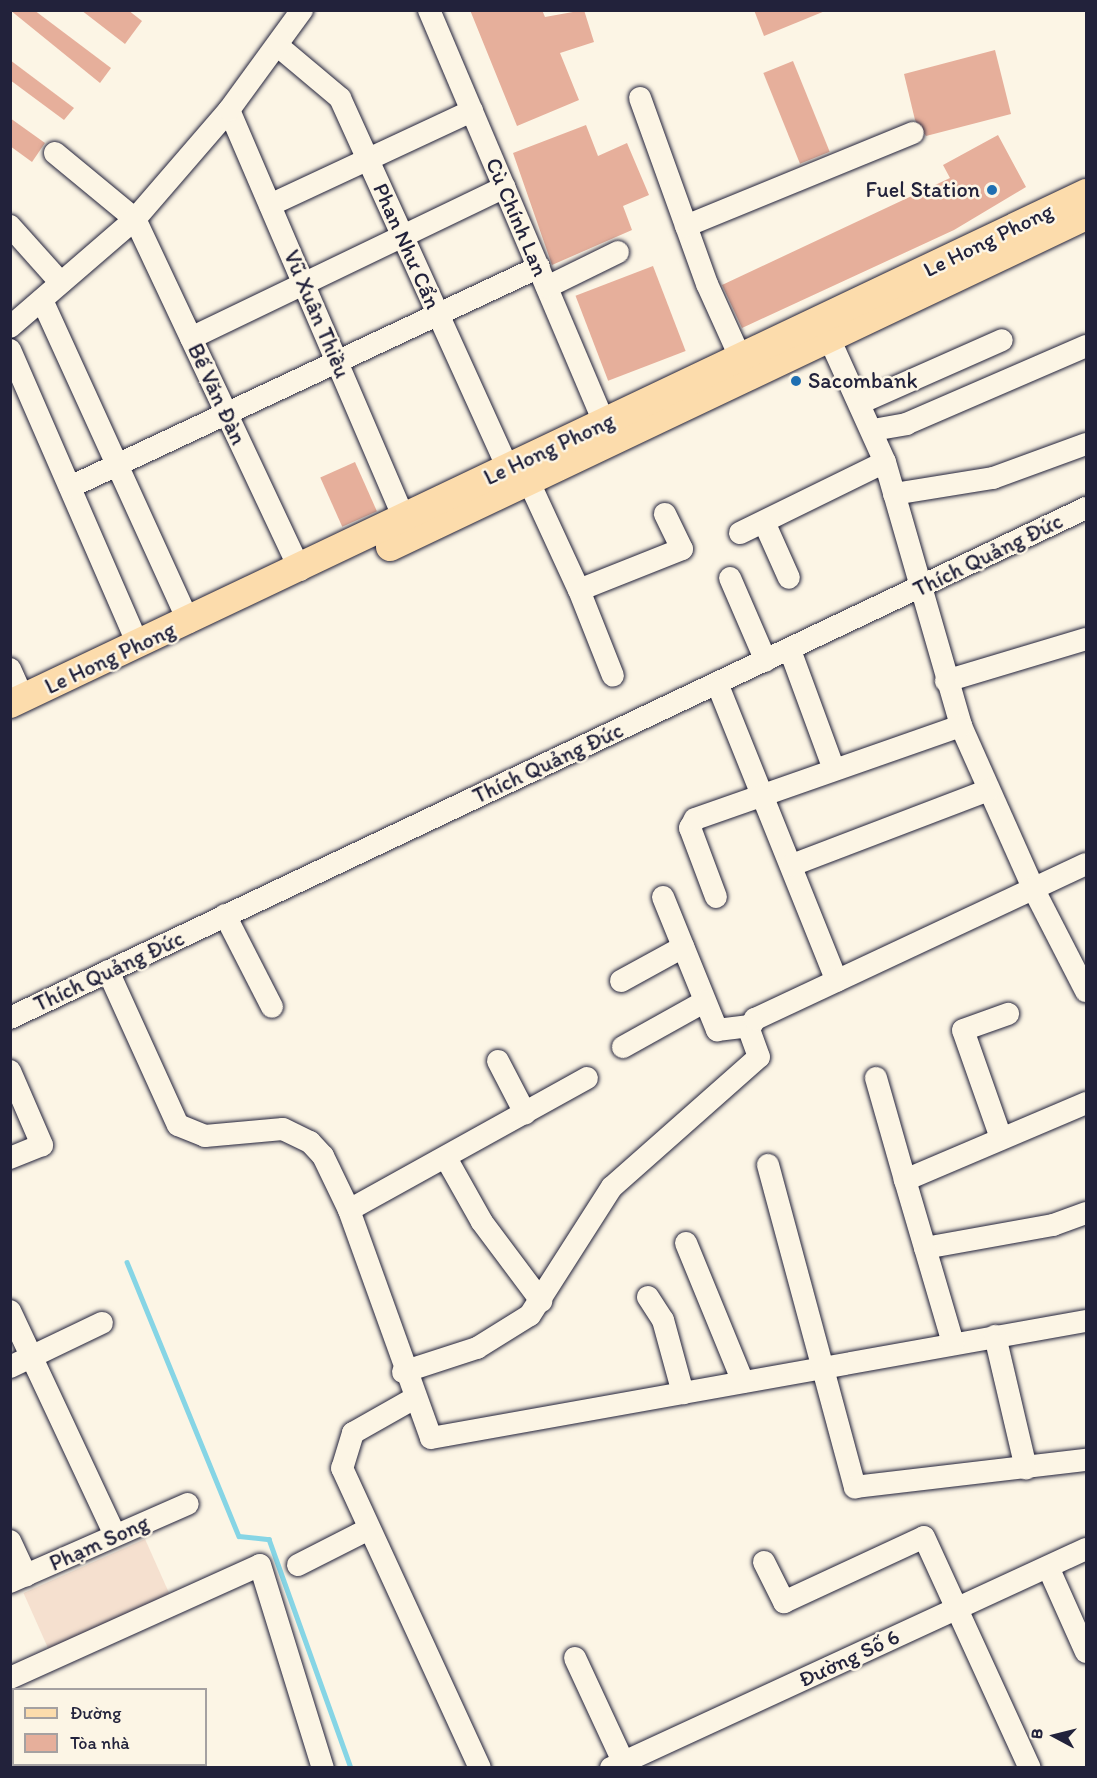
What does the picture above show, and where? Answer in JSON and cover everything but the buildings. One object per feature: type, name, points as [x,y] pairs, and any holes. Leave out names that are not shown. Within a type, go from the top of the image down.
[{"type":"main road","name":"Le Hong Phong","points":[[17,701],[189,622],[304,578],[404,518],[518,475],[604,423],[744,365],[829,338],[1031,232],[1086,193]]},
{"type":"main road","name":"Le Hong Phong","points":[[10,725],[304,578],[744,365],[1031,232],[1086,216]]},
{"type":"street","points":[[10,327],[135,219],[229,110],[278,46],[302,10]]},
{"type":"street","name":"Cù Chính Lan","points":[[429,10],[604,423]]},
{"type":"street","name":"Phan Như Cẩn","points":[[278,46],[340,98],[438,314],[518,475],[579,590],[613,676]]},
{"type":"street","points":[[640,98],[686,226],[744,365]]},
{"type":"street","name":"Vũ Xuân Thiều","points":[[229,110],[404,518]]},
{"type":"street","points":[[270,205],[472,111]]},
{"type":"street","points":[[686,226],[913,134]]},
{"type":"street","points":[[55,153],[135,219]]},
{"type":"street","points":[[191,338],[504,187]]},
{"type":"street","name":"Bế Văn Đàn","points":[[135,219],[304,578]]},
{"type":"street","points":[[10,226],[61,283]]},
{"type":"street","points":[[70,487],[438,314],[618,252]]},
{"type":"street","points":[[42,300],[189,622]]},
{"type":"street","points":[[829,338],[873,430],[885,462],[918,590],[961,726],[1033,888],[1086,991]]},
{"type":"street","points":[[860,403],[1002,340]]},
{"type":"street","points":[[873,430],[906,423],[1086,346]]},
{"type":"street","points":[[10,350],[138,645]]},
{"type":"street","points":[[894,494],[993,478],[1086,444]]},
{"type":"street","points":[[740,533],[885,462]]},
{"type":"street","name":"Thích Quảng Đức","points":[[10,1018],[918,590],[1086,508]]},
{"type":"street","points":[[579,590],[682,549],[665,514]]},
{"type":"street","points":[[764,522],[789,578]]},
{"type":"street","points":[[730,578],[766,661]]},
{"type":"street","points":[[946,681],[1086,639]]},
{"type":"street","points":[[790,650],[833,767]]},
{"type":"street","points":[[10,669],[17,701]]},
{"type":"street","points":[[717,683],[763,792],[837,981]]},
{"type":"street","points":[[716,897],[691,823],[763,792],[961,726]]},
{"type":"street","points":[[792,865],[988,790]]},
{"type":"street","points":[[663,897],[704,1002],[722,1033],[750,1026],[837,981],[1086,864]]},
{"type":"street","points":[[225,915],[272,1008]]},
{"type":"street","points":[[621,981],[683,947]]},
{"type":"street","points":[[108,971],[178,1125],[194,1135],[268,1127],[297,1134],[323,1156],[349,1210],[403,1372],[430,1438],[1086,1321]]},
{"type":"street","points":[[623,1047],[704,1002]]},
{"type":"street","points":[[1001,1138],[963,1030],[1008,1014]]},
{"type":"street","points":[[403,1372],[494,1340],[541,1301],[612,1187],[759,1057],[750,1026]]},
{"type":"street","points":[[498,1061],[525,1113]]},
{"type":"street","points":[[10,1071],[42,1145],[10,1158]]},
{"type":"street","points":[[349,1210],[587,1078]]},
{"type":"street","points":[[876,1078],[953,1343]]},
{"type":"street","points":[[905,1179],[1086,1103]]},
{"type":"street","points":[[446,1158],[482,1222],[541,1301]]},
{"type":"street","points":[[768,1165],[820,1368],[855,1487],[1086,1460]]},
{"type":"street","points":[[925,1248],[1053,1225],[1086,1213]]},
{"type":"street","points":[[686,1243],[743,1382]]},
{"type":"street","points":[[648,1297],[663,1320],[683,1393]]},
{"type":"street","points":[[10,1311],[115,1535]]},
{"type":"street","points":[[10,1367],[102,1323]]},
{"type":"street","points":[[995,1336],[1026,1468]]},
{"type":"street","points":[[413,1399],[352,1433],[343,1451],[342,1468],[368,1530],[480,1767]]},
{"type":"street","name":"Phạm Song","points":[[18,1579],[188,1504]]},
{"type":"street","points":[[298,1565],[368,1530]]},
{"type":"street","points":[[764,1562],[784,1602],[924,1538],[1030,1767]]},
{"type":"street","points":[[10,1541],[18,1579]]},
{"type":"street","name":"Đường Số 6","points":[[620,1766],[1086,1549]]},
{"type":"street","points":[[10,1678],[260,1565],[323,1767]]},
{"type":"street","points":[[1048,1567],[1086,1652]]},
{"type":"street","points":[[575,1658],[620,1766]]},
{"type":"street","points":[[81,1767],[103,1767]]},
{"type":"shaded area","points":[[145,1539],[171,1597],[50,1652],[23,1593]]},
{"type":"waterway","points":[[127,1262],[239,1536],[269,1539],[351,1768]]},
{"type":"place","name":"Fuel Station","points":[[992,190]]},
{"type":"place","name":"Sacombank","points":[[796,381]]}]
